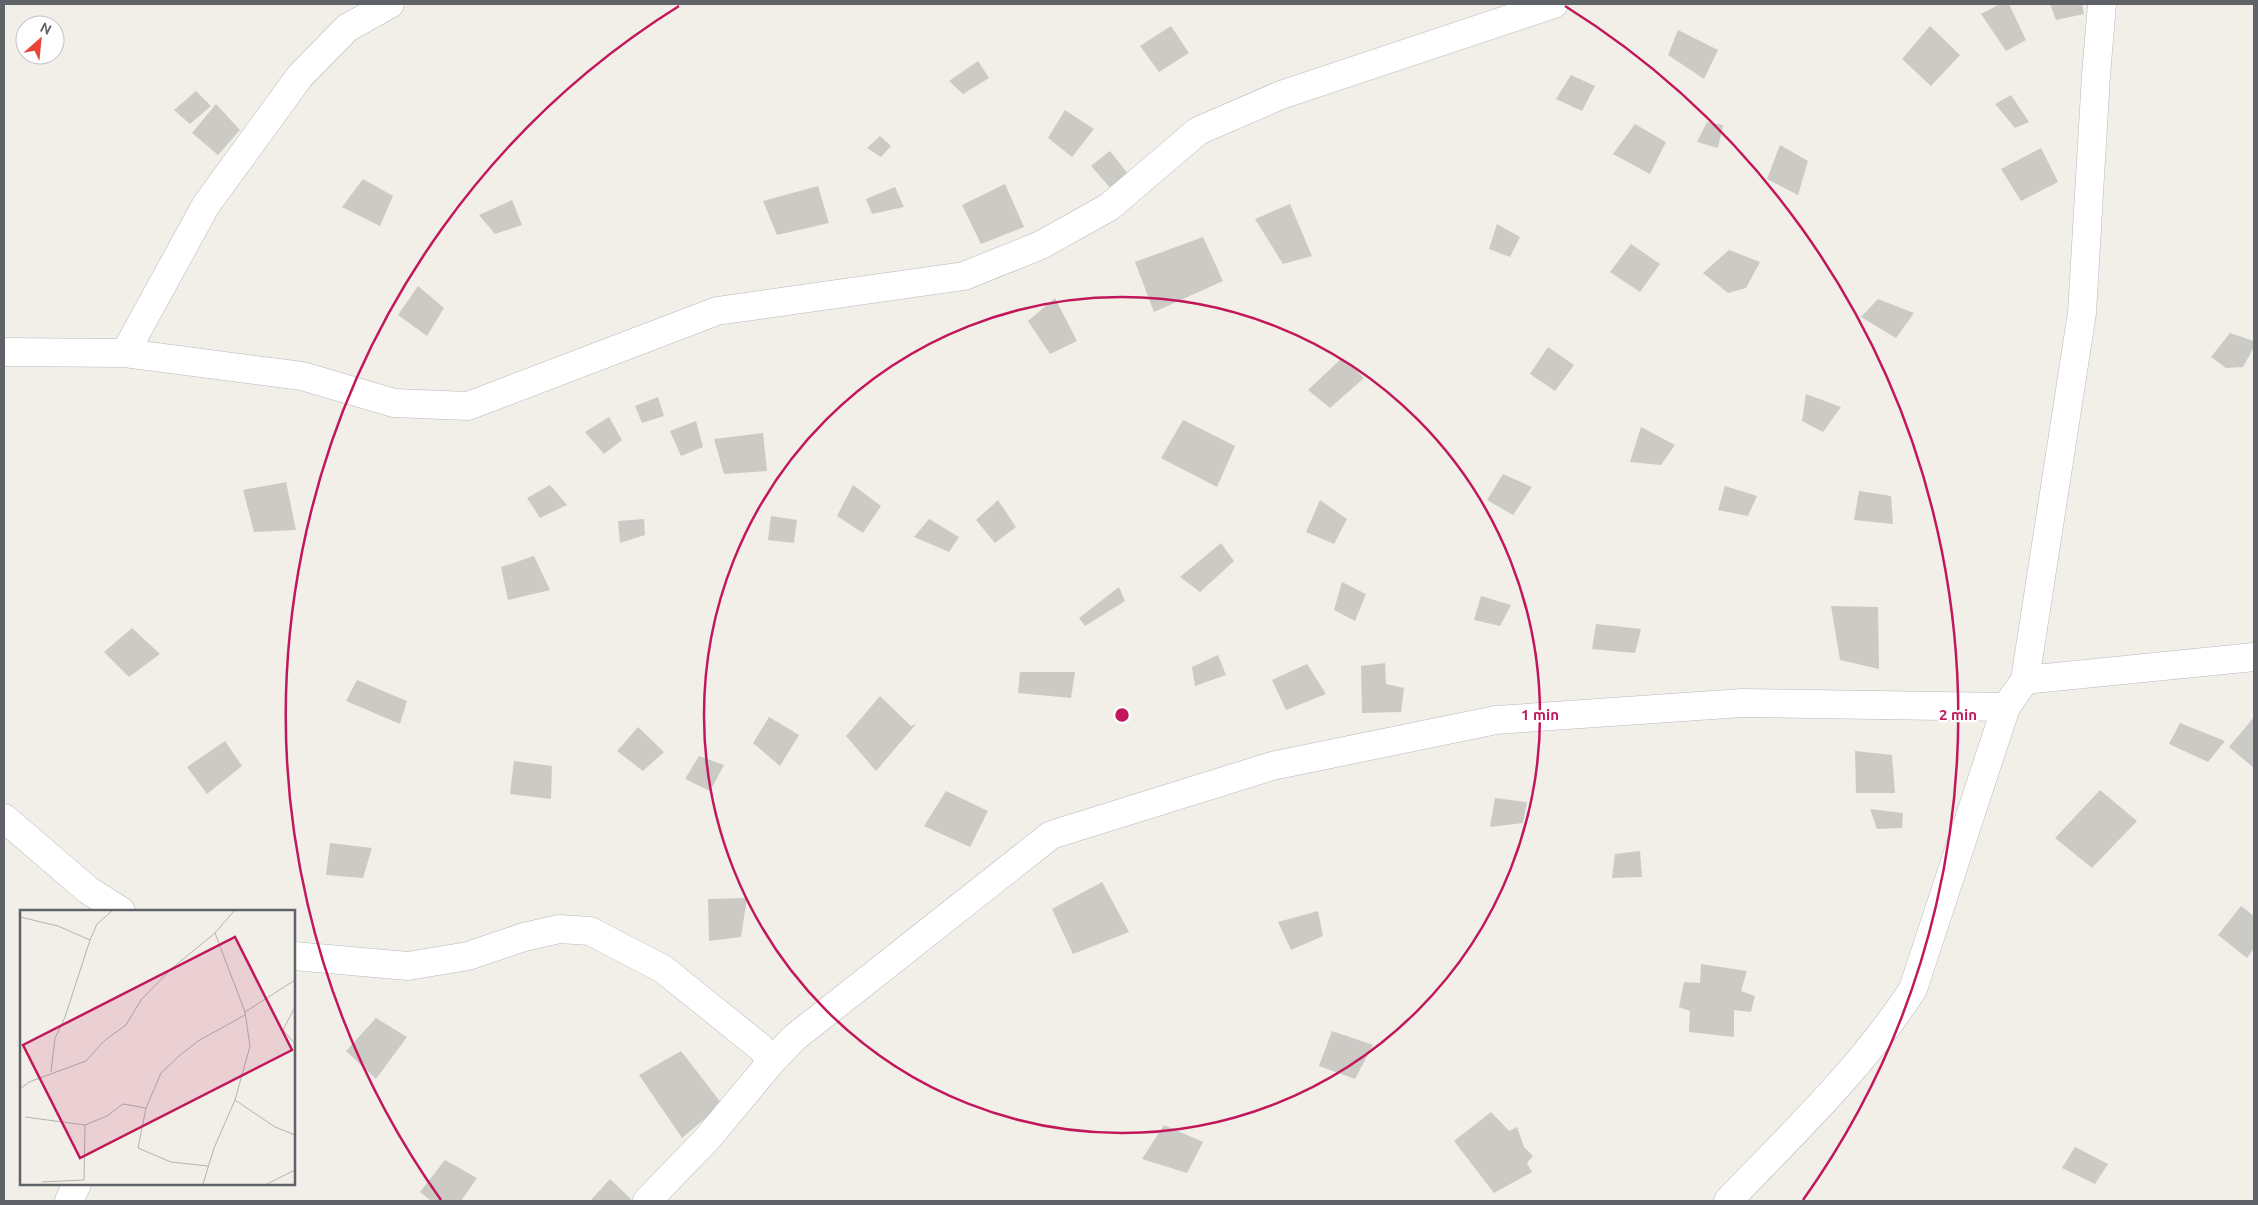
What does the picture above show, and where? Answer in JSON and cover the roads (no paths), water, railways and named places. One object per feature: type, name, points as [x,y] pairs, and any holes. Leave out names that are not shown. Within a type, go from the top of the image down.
[{"type":"street","points":[[125,353],[206,205],[300,76],[347,28],[390,4]]},
{"type":"street","points":[[4,352],[125,353],[302,376],[394,403],[468,406],[718,311],[964,276],[1041,245],[1109,207],[1198,131],[1281,95],[1554,4]]},
{"type":"street","points":[[1728,1201],[1852,1070],[1890,1025],[1913,989],[2006,708],[2025,680],[2082,313],[2102,4]]},
{"type":"street","points":[[2025,680],[2254,657]]},
{"type":"street","points":[[647,1201],[707,1139],[772,1061],[794,1038],[1051,835],[1272,766],[1496,720],[1742,703],[2006,708]]},
{"type":"street","points":[[4,818],[88,890],[119,910]]},
{"type":"street","points":[[295,956],[408,966],[468,956],[524,937],[560,929],[590,931],[663,969],[760,1047],[772,1061]]},
{"type":"street","points":[[69,1201],[77,1185]]}]
